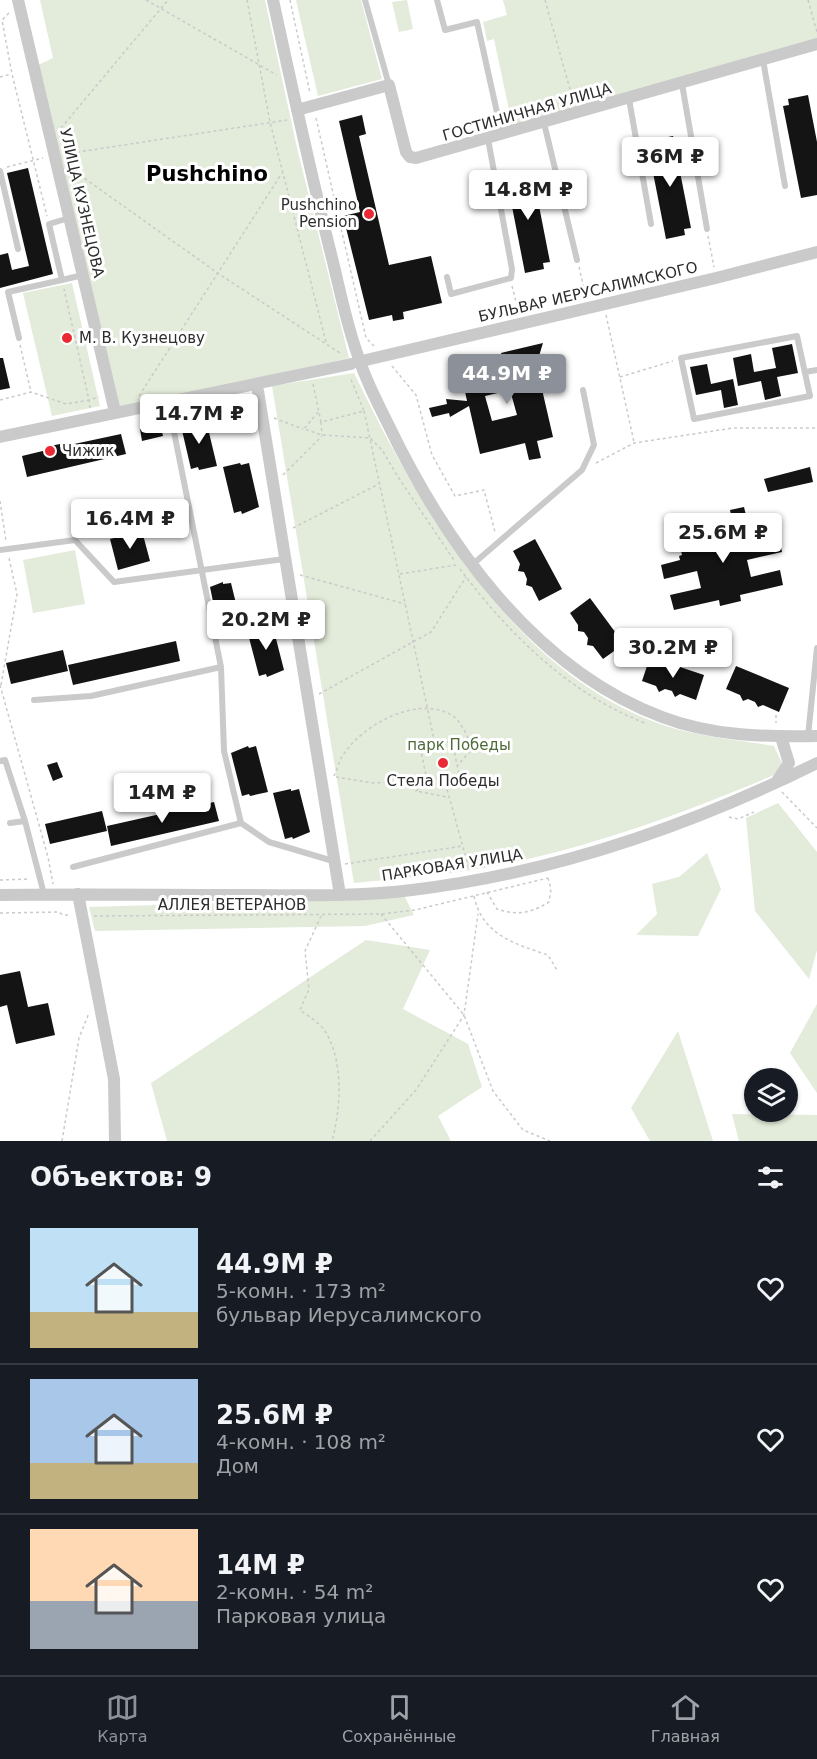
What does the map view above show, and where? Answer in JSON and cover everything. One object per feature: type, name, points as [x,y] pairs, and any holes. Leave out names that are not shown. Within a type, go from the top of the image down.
[{"type":"street","points":[[273,0],[306,156],[360,361],[419,485],[473,564],[536,636],[569,664],[616,695],[662,717],[693,726],[729,733],[813,736]]},
{"type":"street","name":"УЛИЦА КУЗНЕЦОВА","points":[[13,3],[55,156],[115,412]]},
{"type":"street","name":"ГОСТИНИЧНАЯ УЛИЦА","points":[[389,85],[406,152],[410,157],[416,158],[817,45]]},
{"type":"street","points":[[297,110],[389,85]]},
{"type":"street","name":"БУЛЬВАР ИЕРУСАЛИМСКОГО","points":[[366,360],[817,252]]},
{"type":"street","points":[[0,437],[130,409],[346,369]]},
{"type":"street","points":[[258,391],[340,895]]},
{"type":"street","points":[[774,784],[785,773],[789,764],[778,733]]},
{"type":"street","name":"ПАРКОВАЯ УЛИЦА","points":[[0,895],[340,895],[412,890],[623,844],[720,808],[817,763]]},
{"type":"street","points":[[78,894],[114,1079],[115,1141]]},
{"type":"lane","points":[[365,0],[389,85]]},
{"type":"lane","points":[[437,0],[445,30],[477,22],[502,135]]},
{"type":"lane","points":[[763,60],[785,186]]},
{"type":"lane","points":[[682,84],[707,229]]},
{"type":"lane","points":[[629,99],[651,224]]},
{"type":"lane","points":[[544,123],[577,260]]},
{"type":"lane","points":[[447,278],[451,294],[511,278],[512,269],[488,139]]},
{"type":"lane","points":[[0,170],[18,249]]},
{"type":"lane","points":[[62,280],[49,224],[70,218]]},
{"type":"lane","points":[[19,338],[8,292],[84,275]]},
{"type":"lane","points":[[797,336],[805,372],[810,396],[694,419],[681,358],[797,336]]},
{"type":"lane","points":[[805,372],[817,370]]},
{"type":"lane","points":[[473,564],[582,470],[594,445],[583,390]]},
{"type":"lane","points":[[170,412],[221,667],[224,751],[241,823],[269,842],[335,863]]},
{"type":"lane","points":[[3,550],[75,540],[114,582],[284,559]]},
{"type":"lane","points":[[813,736],[817,648]]},
{"type":"lane","points":[[34,700],[91,696],[221,667]]},
{"type":"lane","points":[[0,761],[5,760],[49,894]]},
{"type":"lane","points":[[10,823],[25,821]]},
{"type":"lane","points":[[73,867],[241,823]]},
{"type":"path","points":[[146,0],[291,83]]},
{"type":"path","points":[[60,129],[168,0]]},
{"type":"path","points":[[247,0],[270,122],[327,343]]},
{"type":"path","points":[[290,0],[366,338],[384,355],[416,395],[432,455],[455,496],[484,490],[497,542]]},
{"type":"path","points":[[545,0],[577,114]]},
{"type":"path","points":[[808,0],[817,32]]},
{"type":"path","points":[[13,3],[9,13],[2,20],[12,74],[49,224]]},
{"type":"path","points":[[0,77],[12,74]]},
{"type":"path","points":[[0,170],[55,156],[287,120]]},
{"type":"path","points":[[55,156],[94,188],[219,274],[340,352],[364,411],[429,707],[435,744]]},
{"type":"path","points":[[130,409],[219,274],[282,172]]},
{"type":"path","points":[[707,229],[716,278]]},
{"type":"path","points":[[577,260],[589,307]]},
{"type":"path","points":[[511,278],[521,323]]},
{"type":"path","points":[[0,400],[31,392],[66,404],[88,400],[62,280]]},
{"type":"path","points":[[603,304],[634,443]]},
{"type":"path","points":[[19,338],[31,392]]},
{"type":"path","points":[[620,377],[681,358]]},
{"type":"path","points":[[276,483],[322,435],[311,384],[321,382]]},
{"type":"path","points":[[321,422],[364,411]]},
{"type":"path","points":[[304,429],[318,412]]},
{"type":"path","points":[[266,415],[322,435],[370,438]]},
{"type":"path","points":[[582,470],[634,443],[733,428],[817,428]]},
{"type":"path","points":[[284,533],[380,483]]},
{"type":"path","points":[[0,501],[3,550],[17,594],[0,685],[48,857],[49,894]]},
{"type":"path","points":[[400,574],[457,564]]},
{"type":"path","points":[[303,576],[406,604]]},
{"type":"path","points":[[311,699],[431,632],[466,576]]},
{"type":"path","points":[[427,780],[420,747],[452,741],[457,766],[459,774],[427,780],[373,783],[334,777],[343,755],[362,736],[391,716],[429,707],[455,717],[473,748],[457,766]]},
{"type":"path","points":[[776,715],[778,733]]},
{"type":"path","points":[[444,777],[463,846],[476,875],[497,909],[513,914],[533,912],[549,902],[551,889],[548,874]]},
{"type":"path","points":[[427,780],[416,791],[449,797]]},
{"type":"path","points":[[774,784],[817,828]]},
{"type":"path","points":[[335,863],[463,846]]},
{"type":"path","name":"АЛЛЕЯ ВЕТЕРАНОВ","points":[[0,913],[59,912],[63,915],[83,916],[381,914],[415,910],[548,878]]},
{"type":"path","points":[[0,880],[31,879]]},
{"type":"path","points":[[370,1141],[416,1090],[464,1015],[478,914],[474,896]]},
{"type":"path","points":[[381,914],[464,1015],[493,1092],[523,1130],[550,1141]]},
{"type":"path","points":[[478,914],[506,940],[548,955],[556,970]]},
{"type":"path","points":[[322,915],[305,951],[309,989],[300,1010],[325,1030],[339,1066],[335,1129],[332,1141]]},
{"type":"path","points":[[62,1141],[79,1038],[98,996]]},
{"type":"green space","points":[[40,0],[265,0],[297,148],[349,358],[133,405],[120,411],[38,65],[53,58]]},
{"type":"green space","points":[[296,0],[361,0],[382,79],[318,96]]},
{"type":"green space","points":[[407,0],[413,29],[399,32],[392,2]]},
{"type":"green space","points":[[503,0],[817,0],[817,40],[515,125],[507,125],[501,113],[509,110],[494,39],[487,41],[483,22],[507,15]]},
{"type":"green space","points":[[72,283],[100,406],[52,416],[23,293]]},
{"type":"green space","name":"парк Победы","points":[[354,373],[409,478],[441,531],[478,581],[518,628],[563,669],[612,702],[679,730],[774,746],[783,765],[774,775],[663,819],[549,854],[472,870],[354,883],[272,386]]},
{"type":"green space","points":[[75,550],[85,604],[33,613],[23,560]]},
{"type":"green space","points":[[778,803],[817,852],[817,950],[809,979],[755,911],[746,818]]},
{"type":"green space","points":[[707,853],[721,889],[698,936],[636,935],[657,914],[652,884],[679,877]]},
{"type":"green space","points":[[403,893],[414,915],[365,926],[95,931],[89,907],[354,899]]},
{"type":"green space","points":[[366,940],[430,950],[403,1009],[468,1044],[482,1087],[438,1116],[451,1141],[167,1141],[151,1083]]},
{"type":"green space","points":[[817,1004],[817,1093],[790,1053]]},
{"type":"green space","points":[[678,1031],[713,1141],[650,1141],[631,1108]]},
{"type":"green space","points":[[732,1114],[744,1114],[744,1122],[798,1122],[798,1115],[817,1115],[817,1141],[739,1141]]},
{"type":"building","points":[[808,95],[817,142],[817,195],[801,198],[783,106],[789,105],[788,99]]},
{"type":"building","name":"Pushchino Pension","points":[[362,115],[366,134],[359,136],[389,265],[431,256],[442,303],[403,312],[404,319],[393,321],[392,315],[369,320],[343,216],[360,212],[339,121]]},
{"type":"building","points":[[673,136],[691,228],[684,229],[685,235],[666,239],[648,147],[655,146],[654,140]]},
{"type":"building","points":[[28,168],[53,274],[0,288],[0,255],[8,253],[12,270],[29,266],[7,173]]},
{"type":"building","points":[[532,170],[550,262],[543,263],[544,269],[525,273],[507,181],[513,180],[512,174]]},
{"type":"building","points":[[543,343],[539,356],[535,359],[553,437],[537,441],[541,458],[529,460],[525,443],[480,454],[469,406],[450,417],[449,413],[432,417],[429,408],[447,404],[446,399],[467,401],[463,382],[489,375],[488,370],[505,366],[501,353]],"holes":[[[510,390],[517,415],[492,421],[485,396]]]},
{"type":"building","points":[[792,344],[798,373],[777,377],[781,396],[765,400],[761,381],[738,386],[733,358],[751,354],[754,372],[776,368],[772,348]]},
{"type":"building","points":[[0,358],[3,358],[10,388],[0,390]]},
{"type":"building","points":[[707,364],[711,384],[733,379],[738,405],[724,408],[721,390],[696,395],[690,367]]},
{"type":"building","points":[[198,419],[198,422],[206,420],[217,466],[199,470],[198,467],[191,469],[181,426]]},
{"type":"building","points":[[160,424],[163,436],[142,441],[140,429]]},
{"type":"building","points":[[121,434],[126,454],[27,477],[22,456],[51,449],[50,446],[60,444],[60,447]]},
{"type":"building","points":[[240,463],[241,465],[249,463],[259,507],[242,514],[241,511],[234,513],[223,467]]},
{"type":"building","points":[[810,467],[813,482],[768,492],[764,479]]},
{"type":"building","points":[[744,507],[751,536],[777,530],[782,552],[747,560],[751,577],[780,570],[783,585],[740,595],[741,601],[720,606],[719,600],[674,610],[670,595],[701,588],[697,571],[664,579],[661,565],[680,560],[679,556],[682,555],[674,523],[689,519],[694,539],[699,538],[702,550],[732,543],[729,530],[734,529],[730,510]]},
{"type":"building","points":[[142,531],[150,561],[118,570],[110,539]]},
{"type":"building","points":[[535,539],[562,589],[539,601],[532,587],[526,585],[527,579],[524,572],[518,571],[520,564],[513,551]]},
{"type":"building","points":[[223,582],[223,584],[231,583],[242,628],[224,633],[224,630],[219,631],[210,587]]},
{"type":"building","points":[[590,598],[624,644],[603,659],[593,646],[587,645],[588,638],[584,632],[578,631],[578,625],[570,613]]},
{"type":"building","points":[[265,626],[265,629],[273,627],[284,670],[267,677],[266,674],[259,676],[247,630]]},
{"type":"building","points":[[176,641],[180,661],[73,685],[68,665]]},
{"type":"building","points":[[63,650],[68,671],[11,684],[6,663]]},
{"type":"building","points":[[650,657],[704,675],[696,700],[680,694],[675,697],[672,691],[665,689],[659,692],[656,686],[642,681]]},
{"type":"building","points":[[736,666],[789,688],[779,712],[763,705],[758,707],[755,702],[748,699],[743,701],[740,695],[726,689]]},
{"type":"building","points":[[248,746],[249,748],[256,746],[268,792],[242,796],[231,753]]},
{"type":"building","points":[[57,762],[63,777],[53,781],[47,765]]},
{"type":"building","points":[[291,789],[291,791],[299,789],[310,832],[293,839],[292,837],[285,839],[273,793]]},
{"type":"building","points":[[214,802],[219,821],[111,846],[107,826]]},
{"type":"building","points":[[102,811],[107,831],[50,844],[45,824]]},
{"type":"building","points":[[20,971],[28,1007],[48,1003],[55,1035],[16,1044],[7,1005],[0,1007],[0,975]]},
{"type":"place","name":"Pushchino Pension","points":[[369,214]]},
{"type":"place","name":"М. В. Кузнецову","points":[[67,338]]},
{"type":"place","name":"Чижик","points":[[50,451]]},
{"type":"place","name":"Стела Победы","points":[[443,763]]},
{"type":"district","name":"Pushchino","points":[[207,174]]}]
